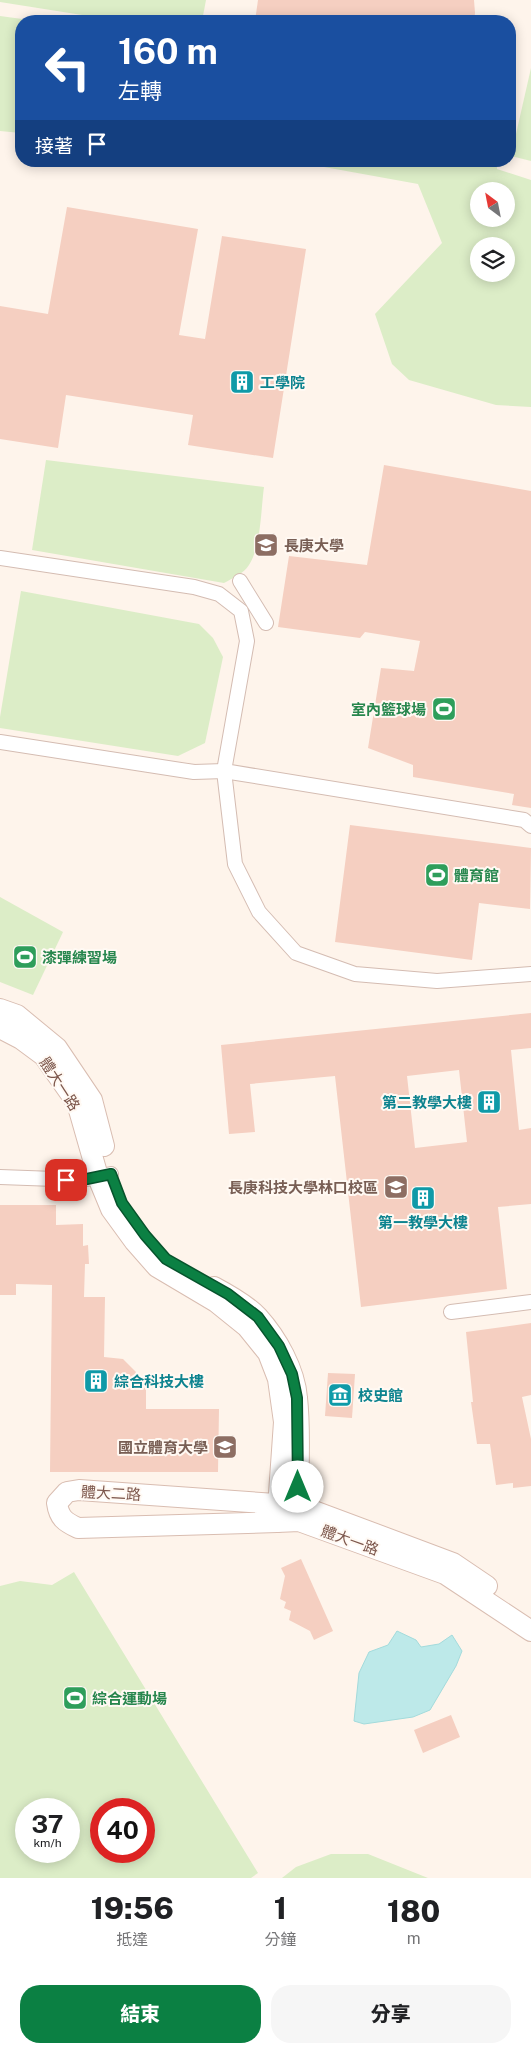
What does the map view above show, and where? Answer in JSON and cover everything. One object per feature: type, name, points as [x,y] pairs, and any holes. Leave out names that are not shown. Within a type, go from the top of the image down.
[{"type":"street","points":[[0,558],[194,587],[219,594],[241,611],[248,641],[224,771],[235,864],[259,912],[296,953],[355,974],[437,981],[531,974]]},
{"type":"street","points":[[240,581],[266,623]]},
{"type":"street","points":[[0,742],[194,772],[224,771],[524,820],[531,826]]},
{"type":"street","name":"體大一路","points":[[0,1009],[17,1014],[57,1048],[92,1100],[111,1209],[157,1267],[216,1302],[250,1330],[268,1352],[278,1379],[284,1422],[288,1514]]},
{"type":"street","name":"體大一路","points":[[0,1028],[21,1039],[44,1056],[77,1103],[104,1175]]},
{"type":"street","points":[[0,1178],[82,1180],[104,1175]]},
{"type":"street","points":[[451,1312],[531,1302]]},
{"type":"street","name":"體大二路","points":[[79,1490],[288,1514],[78,1528],[66,1523],[59,1514],[58,1503],[67,1492],[79,1490]]},
{"type":"street","name":"體大一路","points":[[288,1514],[453,1563],[531,1617]]},
{"type":"street","name":"體大一路","points":[[288,1514],[444,1574],[531,1631]]},
{"type":"green space","points":[[0,0],[206,0],[203,15],[82,15],[0,2]]},
{"type":"green space","points":[[0,16],[15,18],[15,132],[0,131]]},
{"type":"green space","points":[[531,68],[531,161],[516,157],[516,134]]},
{"type":"green space","points":[[324,167],[497,167],[497,169],[531,180],[531,407],[496,405],[409,380],[392,364],[375,314],[442,243],[418,184]]},
{"type":"green space","points":[[46,460],[264,487],[260,527],[253,557],[244,571],[224,583],[32,550]]},
{"type":"green space","points":[[21,591],[199,624],[213,638],[223,657],[205,743],[178,756],[0,728],[0,717]]},
{"type":"green space","name":"漆彈練習場","points":[[0,897],[63,932],[33,995],[0,982]]},
{"type":"green space","name":"綜合運動場","points":[[74,1572],[258,1873],[251,1878],[0,1878],[0,1586],[20,1581],[52,1585]]},
{"type":"green space","points":[[331,1854],[368,1854],[428,1878],[282,1878],[296,1867]]},
{"type":"water","points":[[397,1631],[416,1640],[421,1647],[439,1644],[452,1635],[462,1651],[456,1666],[430,1710],[413,1717],[364,1724],[354,1721],[359,1673],[369,1652],[388,1645]]},
{"type":"building","points":[[258,0],[474,0],[475,13],[475,15],[256,15]]},
{"type":"building","points":[[67,207],[198,229],[179,335],[205,339],[222,236],[306,249],[273,458],[188,445],[193,415],[66,395],[58,448],[0,439],[0,306],[48,314]]},
{"type":"building","points":[[384,465],[531,491],[531,808],[512,805],[514,794],[413,777],[413,765],[368,748],[381,668],[414,671],[420,641],[365,632],[360,638],[278,627],[289,556],[367,565]]},
{"type":"building","name":"體育館","points":[[350,825],[531,848],[530,909],[479,903],[472,960],[335,942]]},
{"type":"building","points":[[531,1013],[531,1048],[511,1050],[519,1130],[531,1128],[531,1204],[498,1207],[507,1289],[361,1307],[335,1076],[250,1084],[255,1132],[229,1134],[221,1045]],"holes":[[[459,1070],[467,1142],[415,1148],[407,1076]]]},
{"type":"building","name":"綜合科技大樓","points":[[0,1205],[56,1205],[56,1225],[83,1224],[83,1246],[88,1245],[89,1264],[85,1264],[84,1297],[105,1297],[104,1357],[123,1359],[136,1372],[146,1390],[146,1409],[219,1409],[218,1472],[50,1472],[52,1285],[16,1284],[16,1295],[0,1295]]},
{"type":"building","points":[[531,1323],[531,1395],[522,1397],[531,1439],[531,1486],[513,1488],[513,1483],[496,1485],[490,1444],[477,1444],[471,1402],[473,1402],[466,1332]]},
{"type":"building","name":"校史館","points":[[328,1373],[355,1374],[352,1418],[325,1416]]},
{"type":"building","points":[[301,1559],[333,1631],[314,1640],[310,1631],[289,1620],[291,1611],[284,1608],[286,1602],[280,1599],[285,1576],[281,1568]]},
{"type":"building","points":[[451,1715],[460,1737],[423,1753],[414,1730]]},
{"type":"place","name":"工學院","points":[[242,382]]},
{"type":"place","name":"長庚大學","points":[[266,545]]},
{"type":"place","name":"室內籃球場","points":[[444,709]]},
{"type":"place","name":"體育館","points":[[437,875]]},
{"type":"place","name":"漆彈練習場","points":[[25,957]]},
{"type":"place","name":"第二教學大樓","points":[[489,1102]]},
{"type":"place","name":"長庚科技大學林口校區","points":[[396,1187]]},
{"type":"place","name":"第一教學大樓","points":[[423,1198]]},
{"type":"place","name":"綜合科技大樓","points":[[96,1381]]},
{"type":"place","name":"校史館","points":[[340,1395]]},
{"type":"place","name":"國立體育大學","points":[[225,1447]]},
{"type":"place","name":"綜合運動場","points":[[75,1698]]},
{"type":"route","points":[[66,1180],[82,1180],[111,1174],[122,1203],[145,1235],[166,1259],[228,1294],[258,1317],[279,1346],[292,1374],[297,1398],[298,1487]]}]
